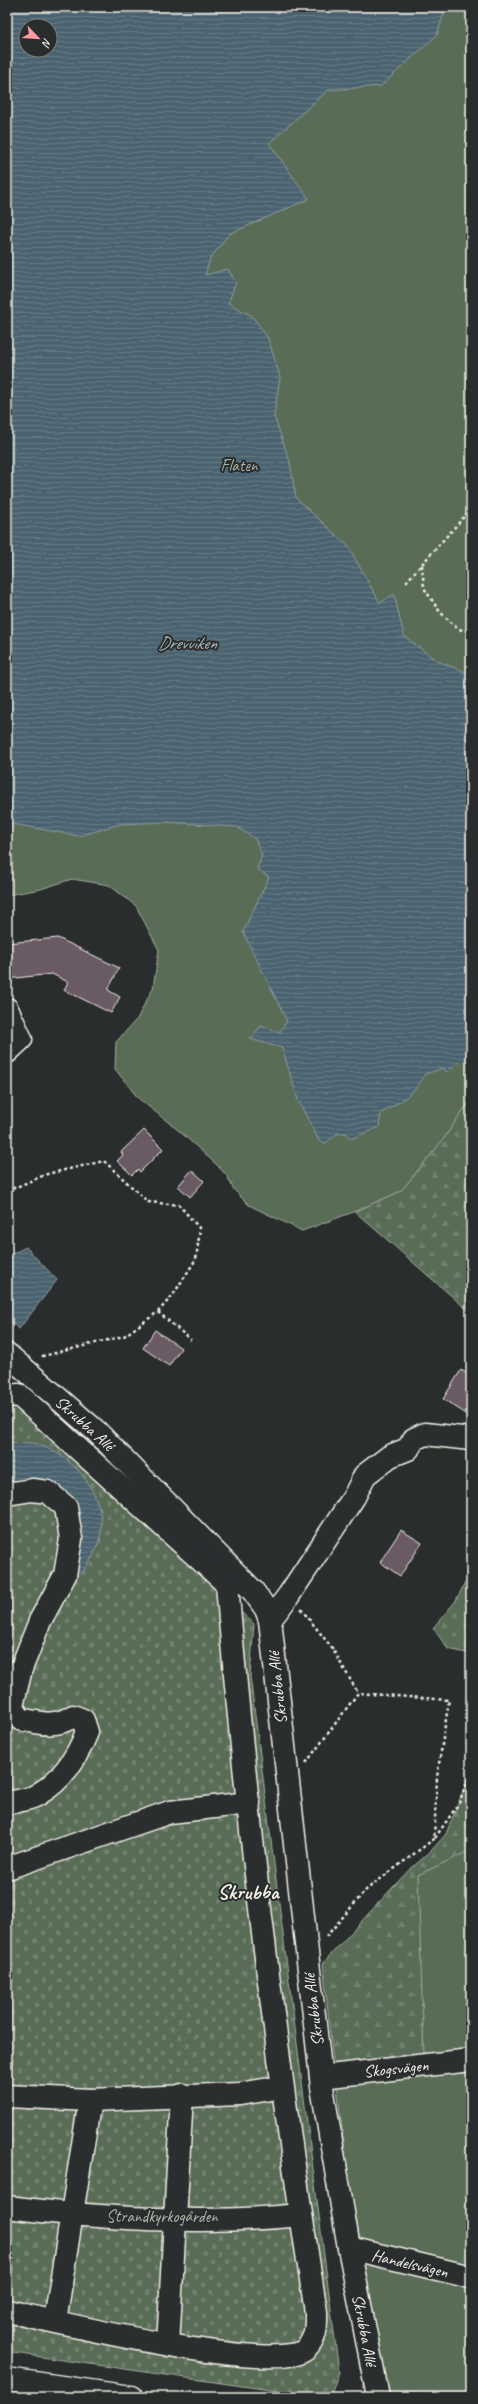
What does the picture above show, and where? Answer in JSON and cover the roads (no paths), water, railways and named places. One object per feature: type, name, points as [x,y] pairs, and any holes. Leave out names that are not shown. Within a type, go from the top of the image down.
[{"type":"street","points":[[7,1009],[21,1039],[7,1052]]},
{"type":"street","name":"Skrubba Allé","points":[[12,1358],[97,1432],[253,1590],[266,1609],[270,1620],[321,2077],[349,2248],[378,2397]]},
{"type":"street","points":[[7,1396],[19,1395],[227,1584],[234,1674],[282,2087],[316,2312],[316,2332],[306,2349],[292,2355],[253,2356],[168,2345],[7,2311]]},
{"type":"street","points":[[270,1620],[289,1595],[354,1497],[364,1475],[390,1456],[408,1449],[414,1439],[425,1434],[471,1439]]},
{"type":"street","points":[[7,1494],[32,1490],[48,1492],[66,1507],[71,1540],[65,1575],[40,1621],[21,1669],[12,1706],[20,1719],[48,1724],[63,1723],[73,1716],[83,1720],[88,1732],[78,1756],[62,1775],[37,1795],[7,1803]]},
{"type":"street","points":[[7,1868],[170,1812],[249,1803]]},
{"type":"street","name":"Skogsvägen","points":[[321,2077],[471,2060]]},
{"type":"street","points":[[7,2096],[90,2100],[240,2094],[282,2087]]},
{"type":"street","points":[[168,2345],[182,2096]]},
{"type":"street","points":[[54,2321],[90,2100]]},
{"type":"street","points":[[7,2207],[72,2215],[176,2220],[258,2220],[301,2215]]},
{"type":"street","name":"Handelsvägen","points":[[349,2248],[471,2277]]},
{"type":"street","points":[[7,2379],[131,2397]]},
{"type":"water","name":"Drevviken","points":[[7,7],[446,7],[437,35],[381,86],[328,90],[269,143],[309,199],[229,234],[210,259],[205,275],[228,269],[236,283],[228,303],[252,316],[268,338],[280,377],[274,416],[290,462],[296,498],[348,546],[380,603],[394,594],[404,636],[437,661],[471,674],[471,1059],[460,1062],[446,1072],[444,1068],[425,1074],[412,1092],[381,1113],[379,1127],[351,1139],[346,1133],[337,1134],[326,1143],[319,1141],[298,1100],[282,1048],[250,1039],[261,1026],[280,1032],[287,1021],[243,932],[269,877],[257,869],[262,855],[255,839],[237,827],[166,822],[120,824],[79,836],[7,823]]},
{"type":"water","points":[[26,1247],[57,1280],[19,1329],[7,1319],[7,1256]]},
{"type":"water","points":[[7,1443],[31,1443],[46,1448],[61,1456],[74,1466],[85,1479],[94,1494],[99,1509],[101,1525],[99,1541],[89,1562],[65,1591],[73,1509],[7,1490]]},
{"type":"district","name":"Skrubba","points":[[248,1892]]},
{"type":"park label","name":"Flaten","points":[[239,465]]},
{"type":"park label","name":"Strandkyrkogården","points":[[162,2216]]}]
